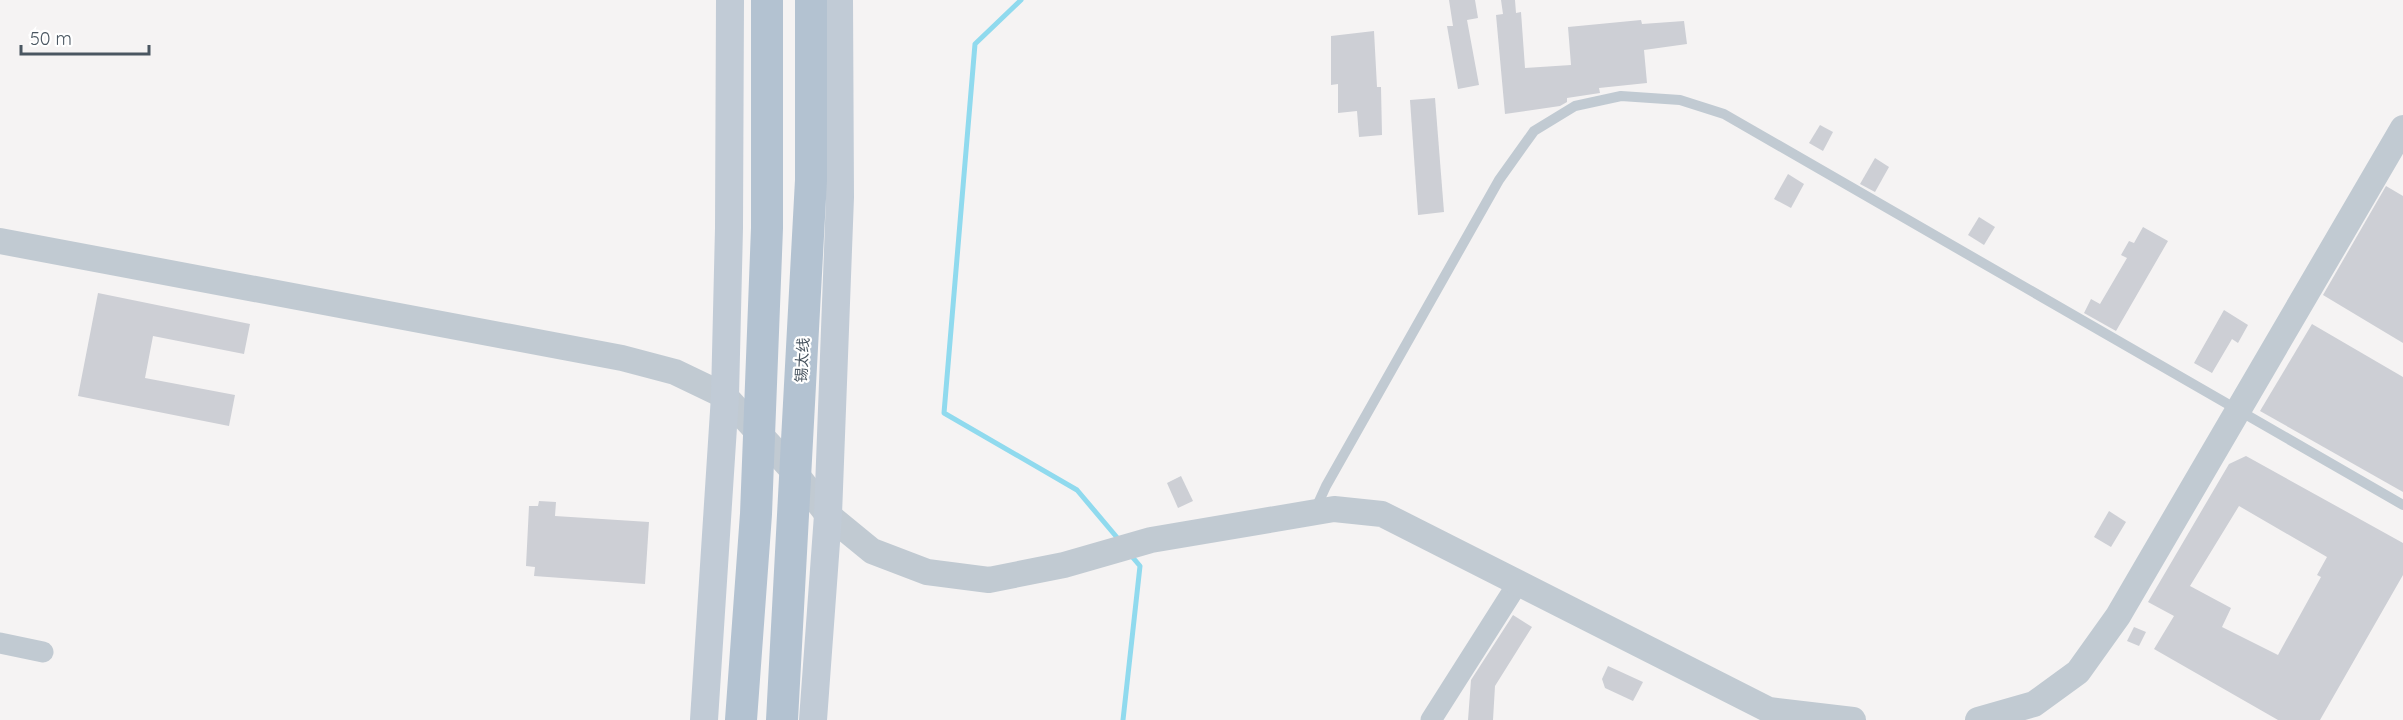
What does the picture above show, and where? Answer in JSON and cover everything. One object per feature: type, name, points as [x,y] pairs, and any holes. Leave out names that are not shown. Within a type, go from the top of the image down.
[{"type":"main road","points":[[704,720],[724,396],[729,228],[730,0]]},
{"type":"main road","points":[[741,720],[759,432],[767,228],[767,0]]},
{"type":"main road","name":"锡太线","points":[[782,720],[811,180],[811,0]]},
{"type":"main road","points":[[813,720],[828,515],[840,197],[839,0]]},
{"type":"street","points":[[1978,720],[2034,704],[2078,672],[2118,616],[2403,128]]},
{"type":"street","points":[[0,241],[622,358],[675,372],[724,396],[796,474],[828,515],[872,550],[927,572],[989,580],[1064,565],[1151,540],[1334,509],[1382,514],[1769,710],[1853,720]]},
{"type":"street","points":[[1431,720],[1518,584]]},
{"type":"street","points":[[0,643],[43,652]]},
{"type":"lane","points":[[1314,513],[1326,486],[1499,180],[1528,139],[1534,131],[1575,106],[1621,96],[1680,100],[1725,114],[2403,505]]},
{"type":"building","points":[[1449,0],[1475,0],[1478,18],[1467,20],[1479,85],[1458,89],[1447,26],[1453,26]]},
{"type":"building","points":[[1501,0],[1515,0],[1516,13],[1521,12],[1525,68],[1571,65],[1568,27],[1641,20],[1642,24],[1684,21],[1687,44],[1644,50],[1647,83],[1599,88],[1600,93],[1567,98],[1567,102],[1560,106],[1505,114],[1496,15],[1503,14]]},
{"type":"building","points":[[1374,31],[1377,87],[1381,87],[1382,135],[1359,137],[1357,111],[1338,113],[1338,84],[1331,85],[1331,36]]},
{"type":"building","points":[[1435,98],[1444,212],[1418,215],[1410,100]]},
{"type":"building","points":[[1820,125],[1833,132],[1823,151],[1809,143]]},
{"type":"building","points":[[1875,158],[1889,167],[1875,192],[1860,184]]},
{"type":"building","points":[[1788,174],[1804,184],[1791,208],[1774,199]]},
{"type":"building","points":[[2386,186],[2403,196],[2403,343],[2323,295]]},
{"type":"building","points":[[1979,217],[1995,227],[1984,245],[1968,235]]},
{"type":"building","points":[[2143,227],[2168,241],[2116,331],[2084,313],[2091,299],[2100,304],[2127,258],[2121,255],[2129,241],[2134,243]]},
{"type":"building","points":[[98,293],[250,324],[244,354],[153,336],[145,378],[235,395],[229,426],[78,396]]},
{"type":"building","points":[[2224,310],[2248,325],[2238,343],[2232,339],[2212,373],[2194,363]]},
{"type":"building","points":[[2312,324],[2403,377],[2403,492],[2260,411]]},
{"type":"building","points":[[2246,456],[2403,543],[2403,575],[2320,720],[2278,720],[2154,649],[2174,616],[2148,602],[2229,464]],"holes":[[[2239,506],[2327,557],[2317,575],[2321,577],[2278,655],[2222,627],[2231,608],[2190,586]]]},
{"type":"building","points":[[1181,476],[1193,501],[1178,508],[1167,483]]},
{"type":"building","points":[[539,501],[556,502],[555,516],[649,522],[645,584],[534,576],[535,567],[526,566],[529,506],[538,506]]},
{"type":"building","points":[[2109,511],[2126,522],[2111,547],[2094,537]]},
{"type":"building","points":[[1513,615],[1532,627],[1495,686],[1493,720],[1468,720],[1471,680]]},
{"type":"building","points":[[2134,627],[2146,632],[2139,646],[2127,641]]},
{"type":"building","points":[[1608,666],[1643,682],[1633,701],[1605,688],[1602,679]]},
{"type":"waterway","points":[[1021,0],[975,44],[944,413],[1077,490],[1120,541]]},
{"type":"waterway","points":[[1123,720],[1140,566],[1129,553]]}]
